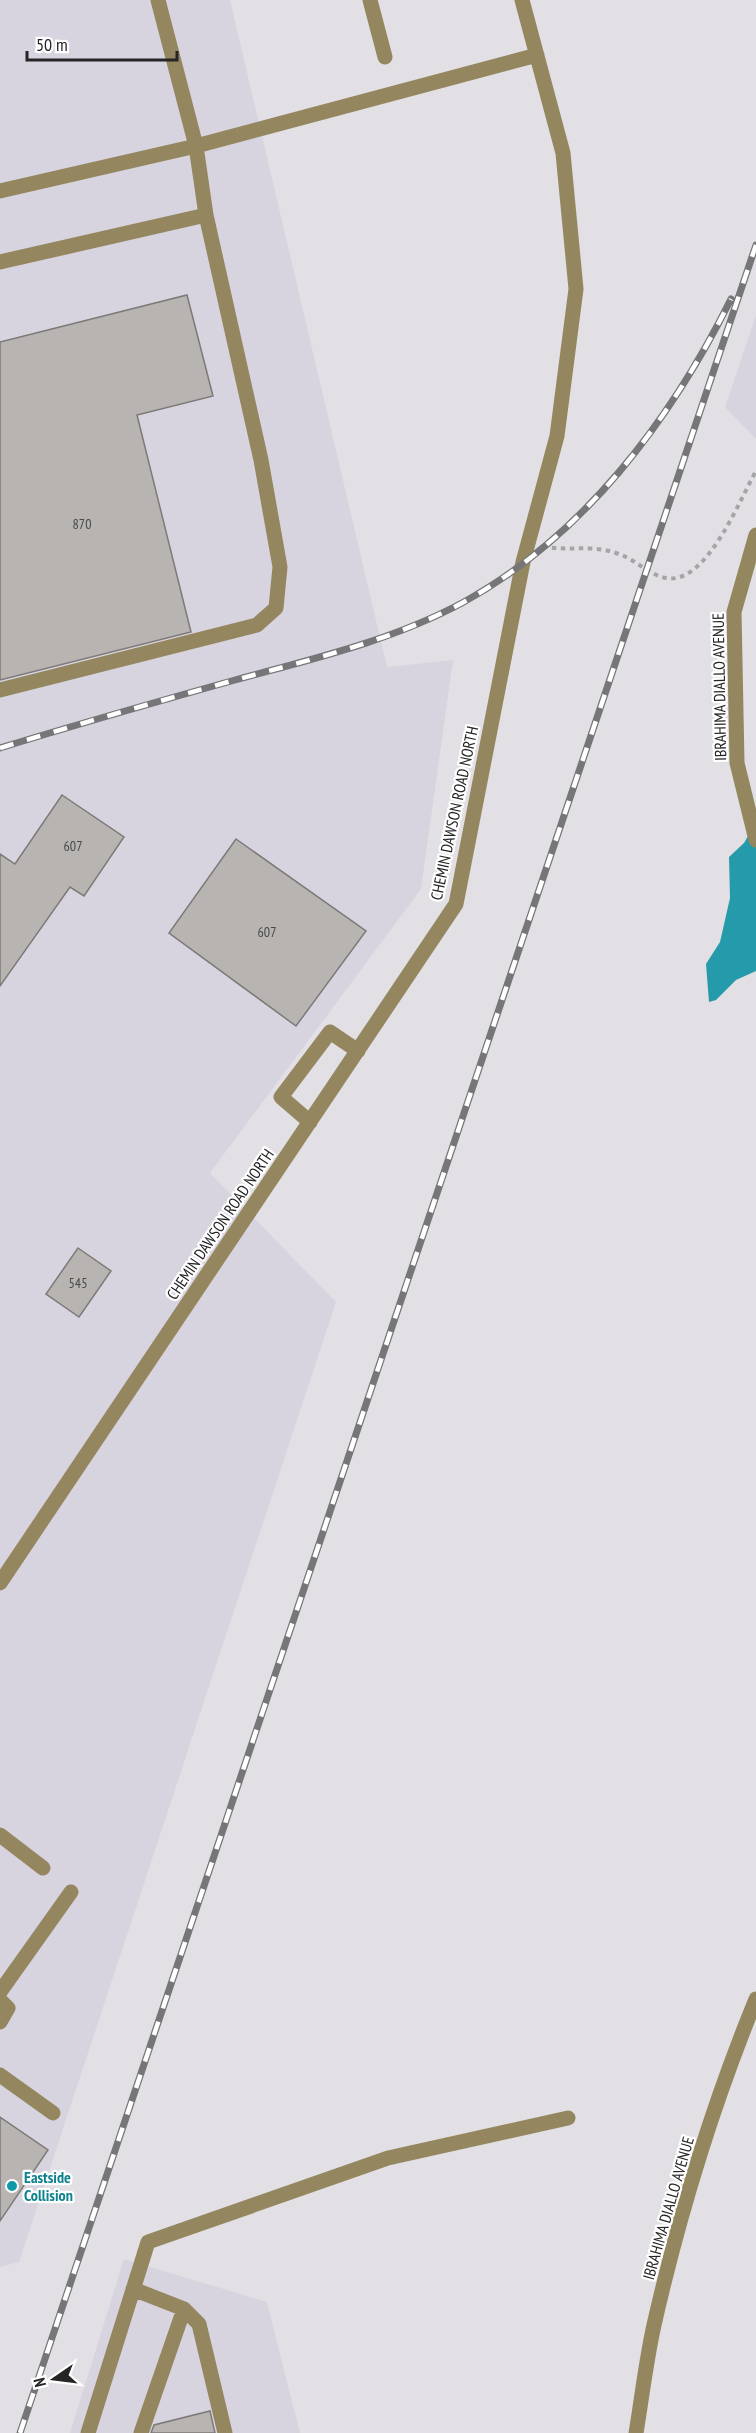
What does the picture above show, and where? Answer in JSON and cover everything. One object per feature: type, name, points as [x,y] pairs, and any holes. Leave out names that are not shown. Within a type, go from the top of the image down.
[{"type":"street","points":[[0,690],[257,625],[276,608],[280,567],[263,471],[206,215],[196,146],[158,0]]},
{"type":"street","points":[[370,0],[385,57]]},
{"type":"street","name":"CHEMIN DAWSON ROAD NORTH","points":[[0,1583],[456,904],[528,542],[557,436],[576,289],[563,153],[522,0]]},
{"type":"street","points":[[0,191],[196,146],[537,55]]},
{"type":"street","points":[[0,262],[206,215]]},
{"type":"street","name":"IBRAHIMA DIALLO AVENUE","points":[[756,535],[734,612],[737,763],[756,840]]},
{"type":"street","points":[[310,1122],[281,1097],[330,1032],[358,1051]]},
{"type":"street","points":[[0,1835],[43,1868]]},
{"type":"street","points":[[0,1992],[70,1892]]},
{"type":"street","name":"IBRAHIMA DIALLO AVENUE","points":[[636,2433],[653,2327],[677,2229],[739,2040],[756,1999]]},
{"type":"street","points":[[0,2000],[8,2008],[0,2022]]},
{"type":"street","points":[[0,2075],[53,2113]]},
{"type":"street","points":[[88,2433],[148,2242],[388,2158],[568,2118]]},
{"type":"street","points":[[133,2289],[184,2308],[199,2324],[225,2433]]},
{"type":"street","points":[[141,2433],[184,2308]]},
{"type":"path","points":[[528,542],[553,549],[572,546],[608,551],[619,554],[646,570],[675,579],[690,573],[703,561],[736,511],[756,471]]},
{"type":"shaded area","points":[[0,0],[230,0],[387,667],[453,660],[421,889],[210,1173],[336,1302],[19,2262],[0,2267]]},
{"type":"shaded area","points":[[756,315],[756,439],[725,407]]},
{"type":"shaded area","points":[[124,2259],[267,2302],[300,2433],[70,2433]]},
{"type":"water","points":[[756,822],[756,971],[736,980],[716,1000],[709,1002],[706,964],[720,942],[730,898],[729,857],[744,843]]},
{"type":"building","points":[[187,295],[213,396],[137,415],[191,632],[0,680],[0,342]]},
{"type":"building","points":[[62,795],[124,837],[84,896],[70,887],[0,986],[0,854],[15,864]]},
{"type":"building","points":[[236,839],[366,931],[296,1026],[169,933]]},
{"type":"building","points":[[78,1248],[111,1271],[79,1317],[46,1294]]},
{"type":"building","name":"Eastside Collision","points":[[0,2117],[48,2150],[0,2221]]},
{"type":"building","points":[[210,2411],[215,2433],[151,2433],[154,2425]]},
{"type":"railway","points":[[20,2433],[756,245]]},
{"type":"railway","points":[[0,748],[379,639],[462,603],[506,576],[547,545],[619,472],[681,388],[731,299]]},
{"type":"place","name":"Eastside Collision","points":[[12,2186]]}]
